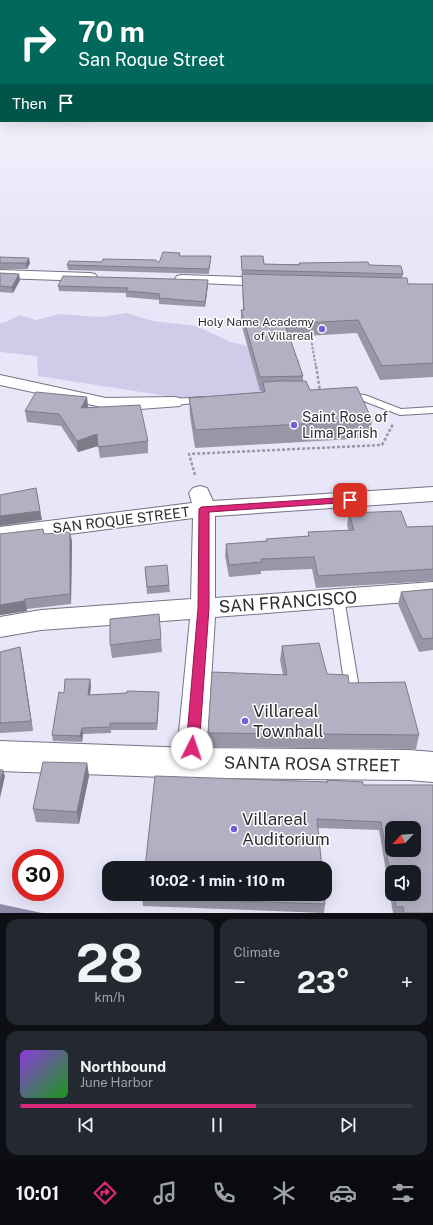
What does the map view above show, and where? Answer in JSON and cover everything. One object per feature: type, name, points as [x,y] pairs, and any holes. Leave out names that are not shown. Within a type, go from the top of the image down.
[{"type":"street","points":[[0,274],[102,277]]},
{"type":"street","points":[[165,279],[283,282]]},
{"type":"street","points":[[0,380],[18,382],[66,395],[106,403],[174,402]]},
{"type":"street","name":"SAN ROQUE STREET","points":[[0,535],[202,501],[433,494]]},
{"type":"street","points":[[191,763],[203,608],[202,501]]},
{"type":"street","name":"SAN FRANCISCO","points":[[0,626],[41,620],[433,591]]},
{"type":"street","name":"SANTA ROSA STREET","points":[[0,756],[191,763],[409,765],[433,767]]},
{"type":"lane","points":[[320,394],[362,396],[400,412],[433,410]]},
{"type":"lane","points":[[174,402],[211,399]]},
{"type":"lane","points":[[338,598],[351,682]]},
{"type":"path","points":[[311,339],[320,394]]},
{"type":"path","points":[[202,501],[189,454],[382,445],[400,412]]},
{"type":"shaded area","points":[[127,313],[153,321],[196,326],[231,342],[300,360],[298,370],[279,391],[192,400],[38,376],[37,356],[0,352],[0,323],[6,322],[19,315],[36,320],[60,314],[100,317]]},
{"type":"shaded area","points":[[0,904],[42,913],[0,913]]},
{"type":"building","points":[[163,252],[180,253],[179,256],[211,256],[209,269],[67,265],[69,261],[102,262],[103,259],[156,260],[159,263]]},
{"type":"building","points":[[241,256],[263,256],[264,264],[300,265],[299,263],[368,262],[369,265],[401,266],[403,274],[242,270]]},
{"type":"building","points":[[0,257],[29,258],[26,263],[0,263]]},
{"type":"building","points":[[0,273],[19,274],[12,287],[0,286]]},
{"type":"building","points":[[242,274],[407,278],[408,284],[433,284],[433,363],[382,366],[358,320],[285,324],[303,376],[260,377],[241,310],[244,310]]},
{"type":"building","points":[[63,276],[208,280],[205,302],[159,298],[160,294],[126,291],[128,288],[58,286]]},
{"type":"building","points":[[306,381],[310,390],[357,387],[372,420],[195,430],[189,398],[265,392],[263,382]]},
{"type":"building","points":[[36,392],[87,397],[81,408],[140,405],[148,441],[98,447],[97,434],[77,441],[59,414],[25,411]]},
{"type":"building","points":[[36,488],[40,511],[0,516],[0,495]]},
{"type":"building","points":[[401,511],[407,527],[433,526],[433,569],[318,576],[314,557],[261,559],[262,562],[229,565],[226,544],[309,536],[308,532],[354,530],[349,513]]},
{"type":"building","points":[[43,529],[44,534],[70,532],[70,594],[25,599],[24,601],[0,605],[0,534]]},
{"type":"building","points":[[167,565],[169,585],[147,587],[145,567]]},
{"type":"building","points":[[433,589],[433,638],[422,639],[401,592]]},
{"type":"building","points":[[159,614],[161,639],[110,645],[110,619]]},
{"type":"building","points":[[319,643],[327,674],[348,675],[349,683],[405,682],[419,735],[208,733],[212,672],[287,675],[282,646]]},
{"type":"building","points":[[20,647],[31,721],[0,723],[0,652]]},
{"type":"building","points":[[65,679],[90,679],[88,695],[127,693],[127,691],[159,692],[157,723],[110,723],[110,727],[82,728],[80,736],[52,735],[59,692],[64,693]]},
{"type":"building","points":[[43,762],[87,763],[77,812],[33,809]]},
{"type":"building","points":[[0,770],[3,770],[0,783]]},
{"type":"building","name":"Villareal Auditorium","points":[[155,776],[328,782],[327,780],[363,782],[363,785],[433,785],[433,913],[404,913],[403,907],[396,907],[395,901],[421,901],[421,865],[389,865],[387,857],[421,857],[421,821],[385,821],[385,845],[381,822],[317,819],[321,861],[146,861]]},
{"type":"building","points":[[234,901],[325,901],[325,904]]},
{"type":"place","name":"Holy Name Academy of Villareal","points":[[322,329]]},
{"type":"place","name":"Saint Rose of Lima Parish","points":[[294,425]]},
{"type":"place","name":"Villareal Townhall","points":[[245,721]]},
{"type":"place","name":"Villareal Auditorium","points":[[234,829]]},
{"type":"route","points":[[192,748],[203,608],[204,509],[350,500]]}]
